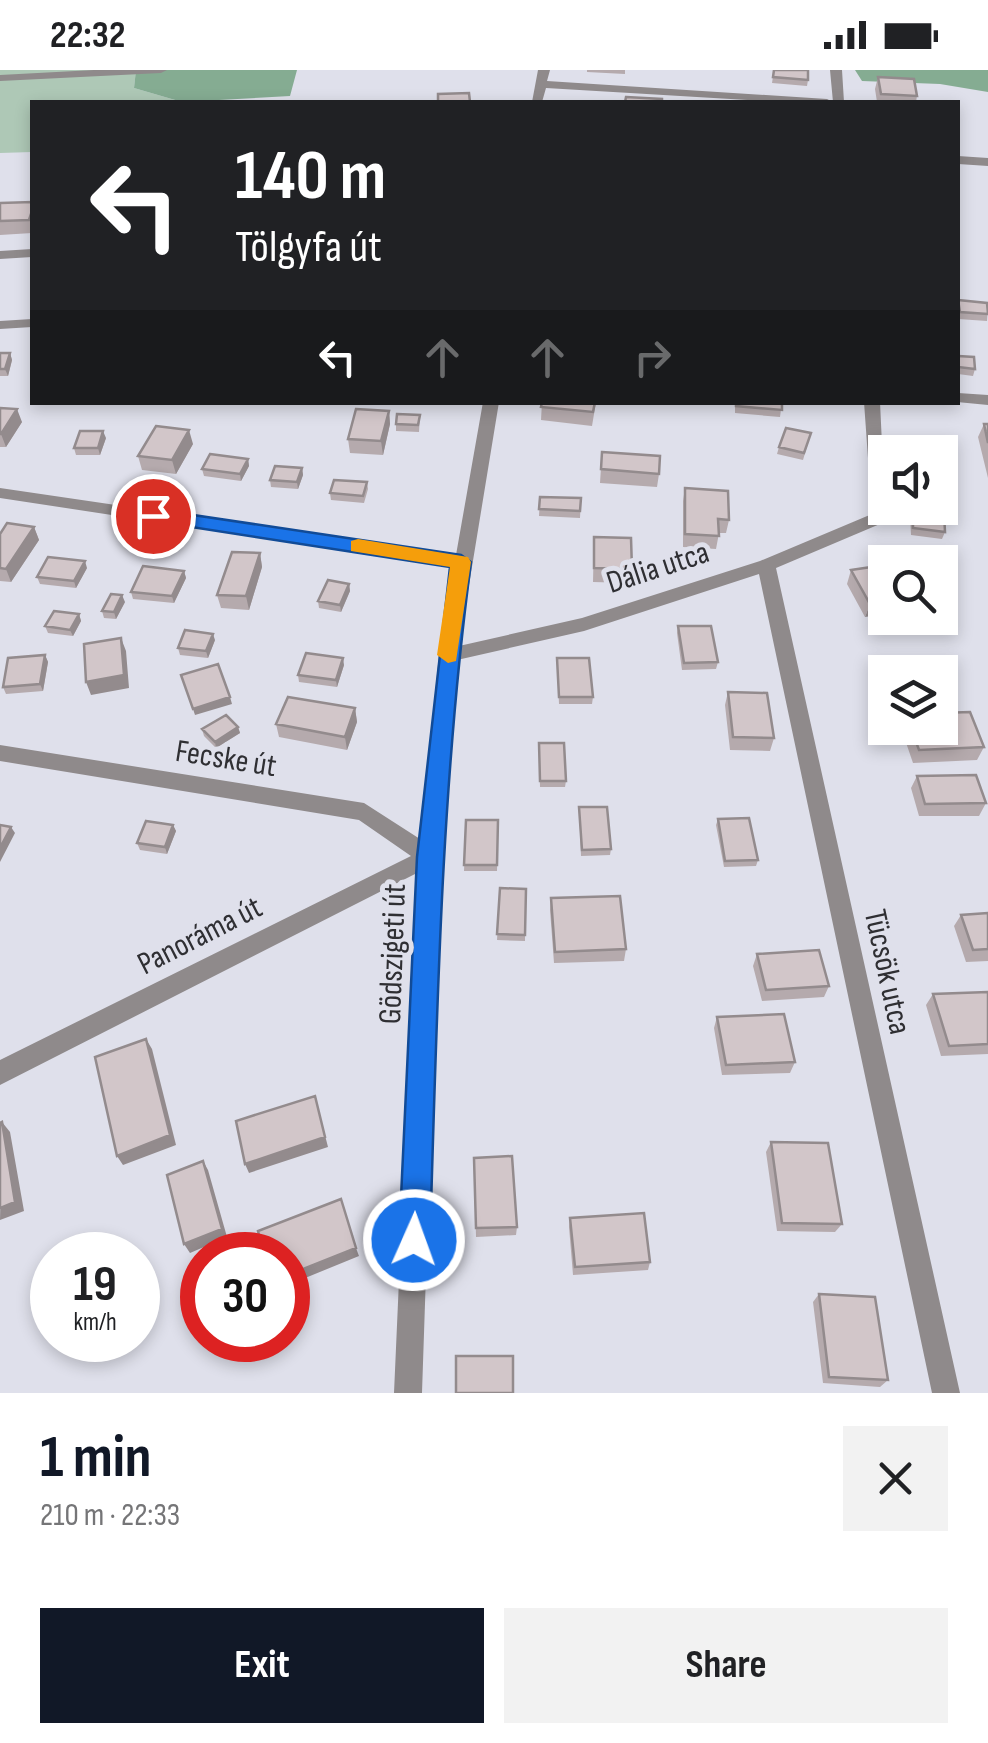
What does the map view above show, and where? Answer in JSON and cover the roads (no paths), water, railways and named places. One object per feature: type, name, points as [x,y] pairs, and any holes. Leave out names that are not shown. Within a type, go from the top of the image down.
[{"type":"street","points":[[0,78],[160,70]]},
{"type":"street","points":[[537,100],[544,70]]},
{"type":"street","points":[[836,70],[839,100]]},
{"type":"street","points":[[539,84],[794,100]]},
{"type":"street","points":[[960,160],[988,162]]},
{"type":"street","points":[[0,255],[30,253]]},
{"type":"street","points":[[0,325],[30,323]]},
{"type":"street","points":[[960,398],[988,400]]},
{"type":"street","name":"Gödszigeti út","points":[[408,1393],[429,857],[448,656],[490,405]]},
{"type":"street","name":"Dália utca","points":[[448,656],[584,624],[766,565],[881,517],[872,405]]},
{"type":"street","points":[[0,494],[461,562]]},
{"type":"street","name":"Tücsök utca","points":[[766,565],[946,1393]]},
{"type":"street","name":"Fecske út","points":[[0,752],[364,812],[429,857]]},
{"type":"street","name":"Panoráma út","points":[[0,1073],[429,857]]}]
